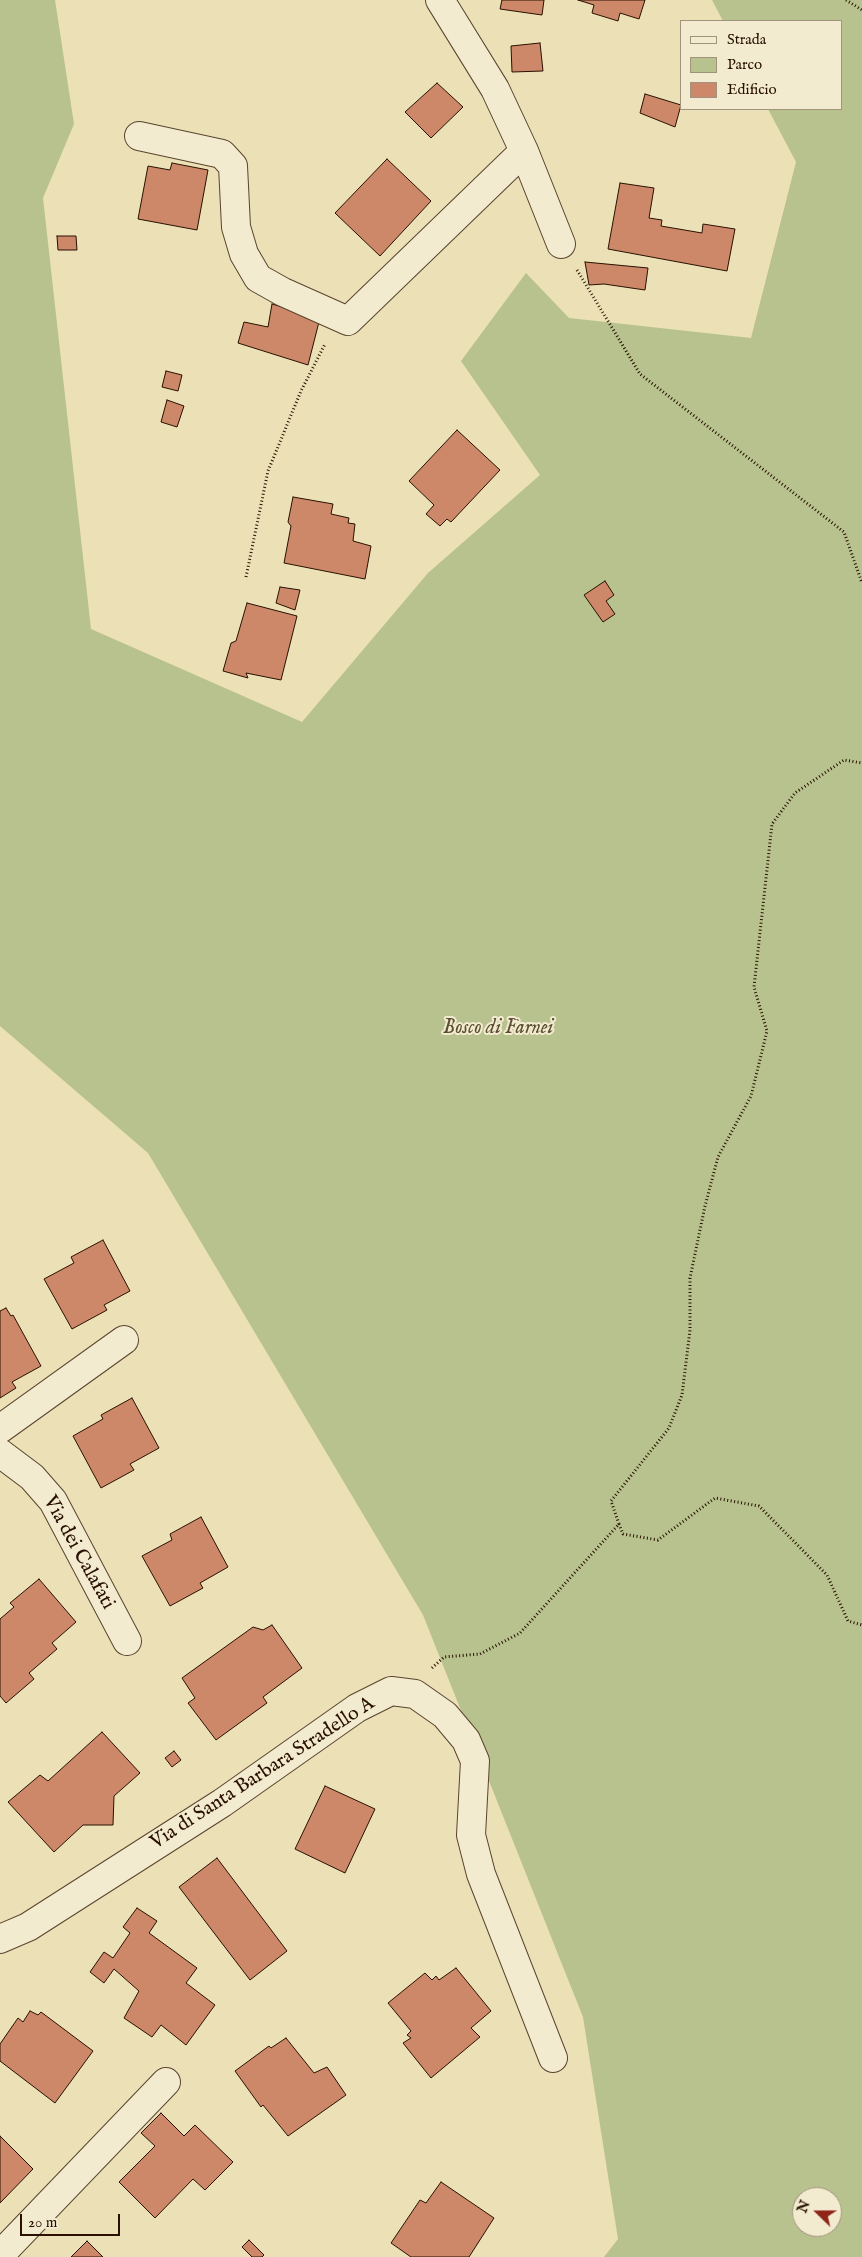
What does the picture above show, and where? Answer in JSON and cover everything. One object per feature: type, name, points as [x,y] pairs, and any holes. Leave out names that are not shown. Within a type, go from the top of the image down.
[{"type":"street","points":[[440,0],[494,89],[524,151],[561,244]]},
{"type":"street","points":[[139,136],[222,154],[233,166],[236,227],[244,254],[258,278],[283,292],[348,321],[524,151]]},
{"type":"street","points":[[0,1429],[124,1340]]},
{"type":"street","name":"Via dei Calafati","points":[[0,1453],[32,1477],[53,1501],[127,1641]]},
{"type":"street","name":"Via di Santa Barbara Stradello A","points":[[0,1939],[28,1927],[222,1803],[357,1708],[390,1691],[415,1694],[444,1715],[466,1740],[475,1761],[471,1835],[480,1874],[554,2058]]},
{"type":"street","points":[[0,2254],[166,2082]]},
{"type":"path","points":[[846,0],[862,10]]},
{"type":"path","points":[[561,244],[640,374],[844,532],[862,583]]},
{"type":"path","points":[[246,577],[268,471],[301,391],[319,355],[331,335],[348,321]]},
{"type":"path","points":[[862,763],[844,760],[796,793],[772,824],[754,988],[767,1031],[751,1096],[718,1157],[705,1206],[690,1278],[690,1330],[682,1395],[669,1428],[612,1501],[618,1524],[623,1534],[658,1540],[715,1498],[759,1506],[827,1575],[848,1621],[862,1625]]},
{"type":"path","points":[[403,1693],[444,1657],[480,1654],[520,1633],[618,1524]]},
{"type":"green space","name":"Bosco di Farnei","points":[[0,0],[55,0],[74,124],[43,198],[91,629],[302,722],[428,573],[540,475],[461,361],[526,273],[569,318],[751,338],[796,162],[769,110],[842,110],[842,20],[722,20],[712,0],[862,0],[862,2257],[604,2257],[618,2239],[583,2017],[423,1615],[148,1153],[0,1026]]},
{"type":"building","points":[[502,0],[544,0],[542,15],[500,9]]},
{"type":"building","points":[[578,0],[645,0],[639,19],[620,13],[618,21],[592,13],[594,5]]},
{"type":"building","points":[[540,43],[543,71],[512,72],[511,46]]},
{"type":"building","points":[[437,83],[463,107],[431,138],[405,112]]},
{"type":"building","points":[[645,94],[680,105],[675,127],[640,113]]},
{"type":"building","points":[[387,159],[431,201],[380,256],[335,213]]},
{"type":"building","points":[[172,163],[208,170],[197,230],[138,219],[148,166],[170,170]]},
{"type":"building","points":[[620,183],[654,188],[649,218],[662,220],[661,226],[702,233],[703,224],[735,229],[727,271],[608,249]]},
{"type":"building","points":[[57,236],[76,236],[77,250],[58,250]]},
{"type":"building","points":[[585,262],[648,268],[645,290],[604,284],[589,285]]},
{"type":"building","points":[[272,304],[320,318],[308,365],[238,343],[244,322],[268,327]]},
{"type":"building","points":[[166,371],[182,375],[178,391],[162,387]]},
{"type":"building","points":[[167,400],[184,406],[177,427],[161,422]]},
{"type":"building","points":[[457,430],[500,470],[451,522],[447,519],[440,526],[426,514],[434,505],[409,481]]},
{"type":"building","points":[[293,497],[333,504],[331,514],[349,518],[348,523],[355,524],[353,541],[371,546],[365,579],[284,563],[291,526],[288,522]]},
{"type":"building","points":[[605,581],[614,595],[606,601],[615,614],[603,622],[584,595]]},
{"type":"building","points":[[280,587],[300,590],[295,610],[276,603]]},
{"type":"building","points":[[247,603],[297,616],[281,680],[246,673],[248,678],[223,671],[231,643],[236,641]]},
{"type":"building","points":[[103,1240],[130,1291],[104,1305],[107,1310],[72,1329],[44,1279],[74,1263],[71,1257]]},
{"type":"building","points":[[6,1308],[11,1316],[13,1315],[41,1366],[12,1382],[16,1388],[0,1398],[0,1311]]},
{"type":"building","points":[[132,1398],[159,1448],[130,1464],[134,1470],[101,1488],[73,1436],[103,1419],[101,1415]]},
{"type":"building","points":[[201,1517],[228,1567],[200,1583],[203,1588],[170,1606],[142,1556],[172,1540],[170,1534]]},
{"type":"building","points":[[39,1579],[76,1622],[52,1643],[57,1649],[29,1673],[34,1679],[6,1703],[0,1696],[0,1619],[14,1607],[10,1603]]},
{"type":"building","points":[[272,1625],[302,1668],[263,1697],[267,1703],[216,1740],[188,1703],[195,1698],[182,1678],[253,1627],[263,1630]]},
{"type":"building","points":[[102,1732],[140,1773],[114,1796],[113,1825],[83,1825],[54,1852],[8,1802],[40,1775],[48,1781]]},
{"type":"building","points":[[174,1751],[181,1760],[172,1767],[165,1758]]},
{"type":"building","points":[[325,1786],[375,1809],[345,1873],[295,1849]]},
{"type":"building","points":[[217,1858],[287,1951],[250,1980],[179,1887]]},
{"type":"building","points":[[137,1908],[157,1921],[149,1933],[197,1968],[186,1983],[215,2005],[186,2045],[161,2025],[152,2037],[124,2018],[139,1991],[114,1969],[104,1983],[90,1972],[104,1952],[113,1958],[130,1933],[123,1927]]},
{"type":"building","points":[[456,1968],[491,2011],[471,2028],[480,2037],[431,2078],[403,2043],[411,2038],[407,2035],[411,2031],[388,2003],[425,1973],[432,1980],[436,1976],[439,1980]]},
{"type":"building","points":[[30,2011],[38,2015],[41,2012],[93,2051],[55,2103],[0,2061],[0,2044],[18,2018],[23,2022]]},
{"type":"building","points":[[286,2038],[314,2073],[327,2067],[346,2095],[288,2136],[263,2105],[261,2107],[235,2071],[269,2046],[271,2048]]},
{"type":"building","points":[[161,2113],[184,2136],[195,2125],[233,2162],[205,2190],[193,2179],[155,2218],[119,2182],[155,2146],[141,2133]]},
{"type":"building","points":[[0,2136],[33,2169],[0,2203]]},
{"type":"building","points":[[441,2182],[494,2218],[469,2257],[411,2257],[391,2243],[420,2200],[426,2203]]},
{"type":"building","points":[[249,2240],[264,2255],[262,2257],[252,2257],[242,2247]]},
{"type":"building","points":[[87,2241],[103,2257],[71,2257]]}]
